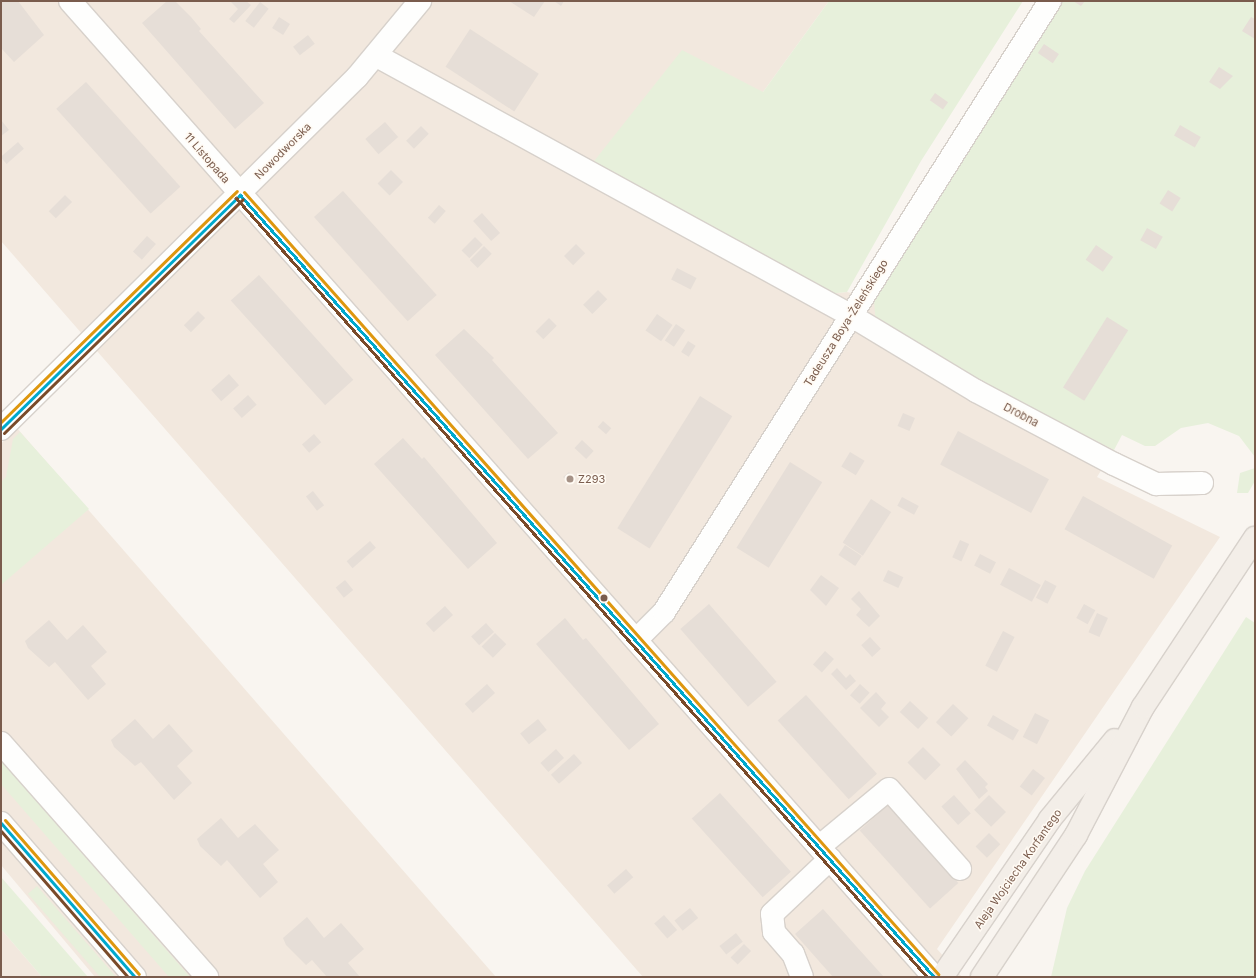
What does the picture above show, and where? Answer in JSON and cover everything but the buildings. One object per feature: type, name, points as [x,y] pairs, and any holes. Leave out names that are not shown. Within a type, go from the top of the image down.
[{"type":"main road","name":"Aleja Wojciecha Korfantego","points":[[982,977],[1076,835],[1143,707],[1255,538]]},
{"type":"main road","name":"Aleja Wojciecha Korfantego","points":[[942,977],[1050,819],[1143,707]]},
{"type":"street","name":"11 Listopada","points":[[70,1],[240,195],[934,977]]},
{"type":"street","name":"Nowodworska","points":[[1,429],[240,195],[377,56],[420,1]]},
{"type":"street","name":"Tadeusza Boya-Żeleńskiego","points":[[636,640],[664,612],[850,315],[1050,1]]},
{"type":"street","name":"Drobna","points":[[377,56],[850,315],[976,391],[1156,484],[1202,484]]},
{"type":"street","points":[[1,743],[207,977]]},
{"type":"street","points":[[802,977],[793,954],[774,932],[772,914],[825,853],[889,789],[960,869]]},
{"type":"street","points":[[1,823],[134,977]]},
{"type":"shaded area","points":[[1,1],[829,1],[763,92],[828,294],[847,292],[874,299],[901,340],[1114,450],[1097,477],[1220,537],[937,949],[962,977],[643,977],[1,241]]},
{"type":"shaded area","points":[[16,427],[496,977],[95,977],[1,865],[1,444]]},
{"type":"shaded area","points":[[1,929],[42,977],[1,977]]},
{"type":"green space","points":[[829,1],[1023,1],[921,161],[847,292],[828,294],[591,165],[682,50],[763,92]]},
{"type":"green space","points":[[1063,1],[1255,1],[1255,457],[1239,436],[1208,423],[1181,428],[1155,446],[1145,446],[1122,435],[1114,450],[901,340],[884,329],[875,315],[874,299]]},
{"type":"green space","points":[[20,432],[89,509],[1,585],[1,482],[6,477],[13,439]]},
{"type":"green space","points":[[1255,468],[1255,481],[1248,493],[1237,493],[1240,473]]},
{"type":"green space","points":[[1246,617],[1255,623],[1255,977],[1051,977],[1067,908],[1085,871]]},
{"type":"green space","points":[[1,761],[190,977],[169,977],[1,784]]},
{"type":"green space","points":[[1,877],[88,977],[42,977],[1,929]]},
{"type":"green space","points":[[37,886],[116,977],[100,977],[28,894]]},
{"type":"transit line","points":[[1,422],[237,191]]},
{"type":"transit line","points":[[244,192],[938,974]]},
{"type":"transit line","points":[[240,195],[934,977]]},
{"type":"transit line","points":[[1,429],[240,195]]},
{"type":"transit line","points":[[236,198],[927,977]]},
{"type":"transit line","points":[[4,433],[243,199]]},
{"type":"transit line","points":[[5,820],[139,974]]},
{"type":"transit line","points":[[1,823],[135,977]]},
{"type":"transit line","points":[[1,831],[128,977]]},
{"type":"place","name":"Z293","points":[[570,479]]}]
